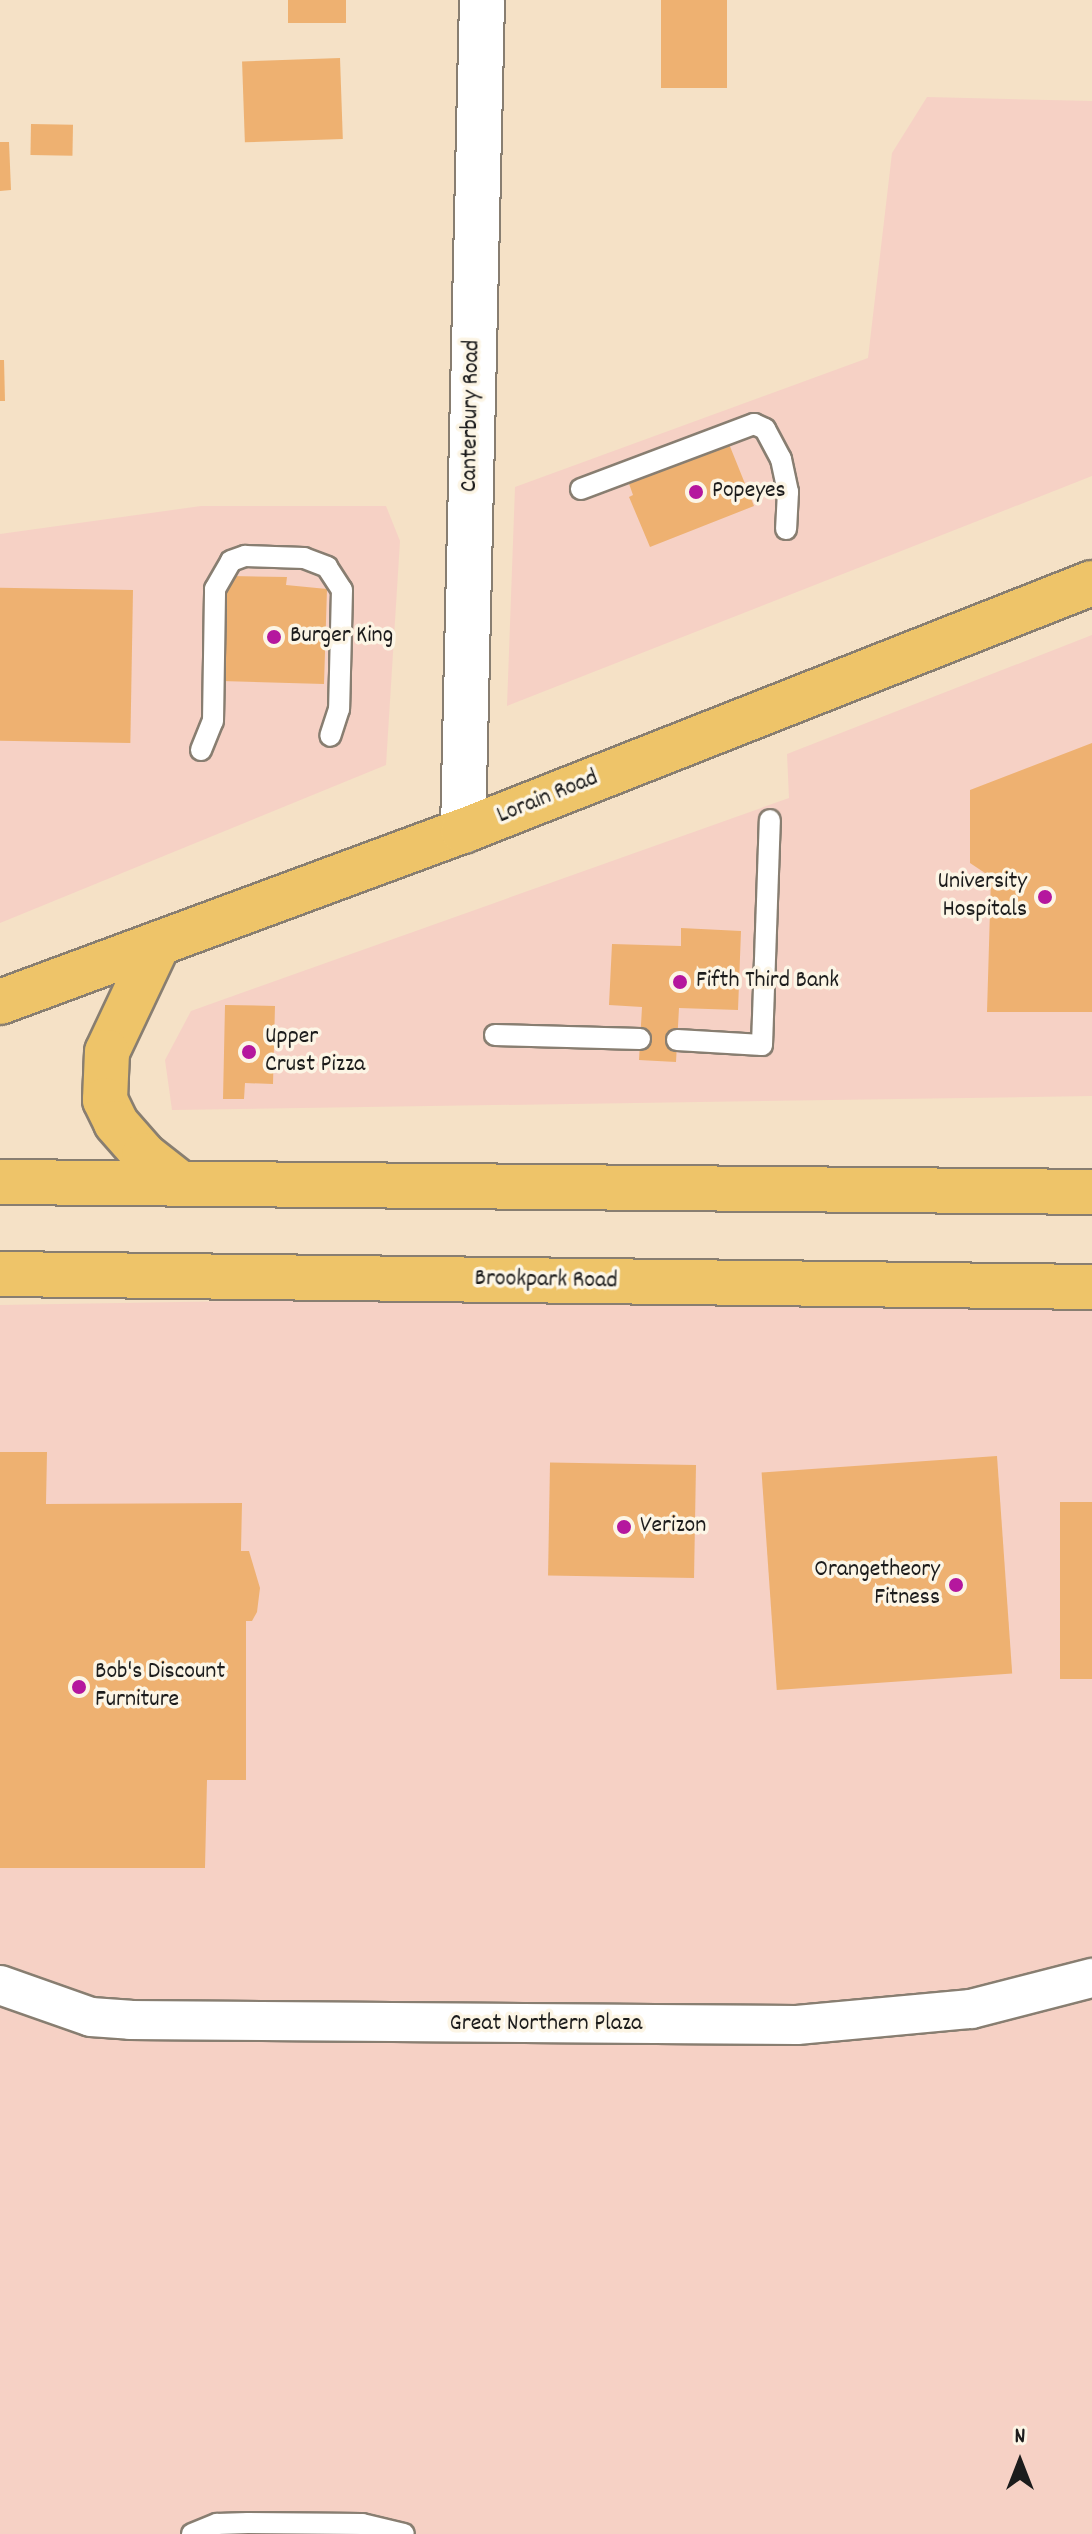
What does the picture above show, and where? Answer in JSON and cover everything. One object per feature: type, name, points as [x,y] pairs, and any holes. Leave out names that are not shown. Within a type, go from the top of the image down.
[{"type":"main road","name":"Lorain Road","points":[[0,1002],[463,831],[1092,583]]},
{"type":"main road","points":[[158,944],[107,1052],[105,1100],[116,1123],[144,1155],[181,1184]]},
{"type":"main road","points":[[0,1182],[1092,1192]]},
{"type":"main road","name":"Brookpark Road","points":[[0,1274],[1092,1287]]},
{"type":"street","name":"Canterbury Road","points":[[463,831],[482,0]]},
{"type":"street","name":"Great Northern Plaza","points":[[0,1985],[91,2017],[130,2020],[797,2025],[971,2009],[1092,1978]]},
{"type":"lane","points":[[581,489],[754,424],[765,429],[781,459],[789,500],[786,529]]},
{"type":"lane","points":[[201,750],[213,721],[215,589],[231,561],[245,556],[304,558],[327,567],[342,590],[339,709],[330,736]]},
{"type":"lane","points":[[677,1040],[762,1045],[770,820]]},
{"type":"lane","points":[[495,1035],[640,1039]]},
{"type":"lane","points":[[192,2534],[217,2524],[248,2523],[362,2524],[404,2534]]},
{"type":"shaded area","points":[[927,97],[1092,101],[1092,476],[507,706],[515,487],[868,358],[892,153]]},
{"type":"shaded area","points":[[201,506],[386,506],[400,541],[386,765],[0,923],[0,534]]},
{"type":"shaded area","points":[[1092,635],[1092,1096],[172,1110],[165,1060],[191,1011],[789,798],[787,754]]},
{"type":"shaded area","points":[[549,1296],[1092,1297],[1092,2534],[0,2534],[0,1305]]},
{"type":"building","points":[[288,0],[346,0],[346,23],[288,23]]},
{"type":"building","points":[[661,0],[727,0],[727,88],[661,88]]},
{"type":"building","points":[[340,58],[343,139],[245,142],[242,61]]},
{"type":"building","points":[[31,124],[73,125],[72,156],[30,155]]},
{"type":"building","points":[[0,142],[9,142],[11,190],[0,191]]},
{"type":"building","points":[[0,360],[4,360],[5,401],[0,401]]},
{"type":"building","points":[[727,439],[754,506],[650,547],[629,497],[633,495],[627,478]]},
{"type":"building","points":[[231,576],[287,577],[286,585],[327,589],[324,684],[221,681],[225,586],[231,586]]},
{"type":"building","points":[[0,588],[133,590],[130,743],[0,741]]},
{"type":"building","points":[[1092,743],[1092,1012],[987,1012],[991,877],[970,863],[970,790]]},
{"type":"building","points":[[681,928],[741,931],[738,1010],[679,1008],[676,1062],[639,1060],[642,1007],[609,1005],[612,944],[681,946]]},
{"type":"building","points":[[225,1005],[275,1006],[273,1084],[245,1083],[244,1099],[223,1099]]},
{"type":"building","points":[[0,1452],[47,1452],[46,1504],[242,1503],[241,1551],[249,1551],[260,1588],[257,1612],[252,1621],[246,1621],[246,1780],[207,1780],[205,1868],[0,1868]]},
{"type":"building","points":[[997,1456],[1012,1673],[777,1690],[762,1472]]},
{"type":"building","points":[[550,1462],[696,1465],[694,1578],[548,1575]]},
{"type":"building","points":[[1060,1502],[1092,1502],[1092,1679],[1060,1679]]},
{"type":"place","name":"Popeyes","points":[[696,492]]},
{"type":"place","name":"Burger King","points":[[274,637]]},
{"type":"place","name":"University Hospitals","points":[[1045,897]]},
{"type":"place","name":"Fifth Third Bank","points":[[680,982]]},
{"type":"place","name":"Upper Crust Pizza","points":[[249,1052]]},
{"type":"place","name":"Verizon","points":[[624,1527]]},
{"type":"place","name":"Orangetheory Fitness","points":[[956,1585]]},
{"type":"place","name":"Bob's Discount Furniture","points":[[79,1687]]}]
